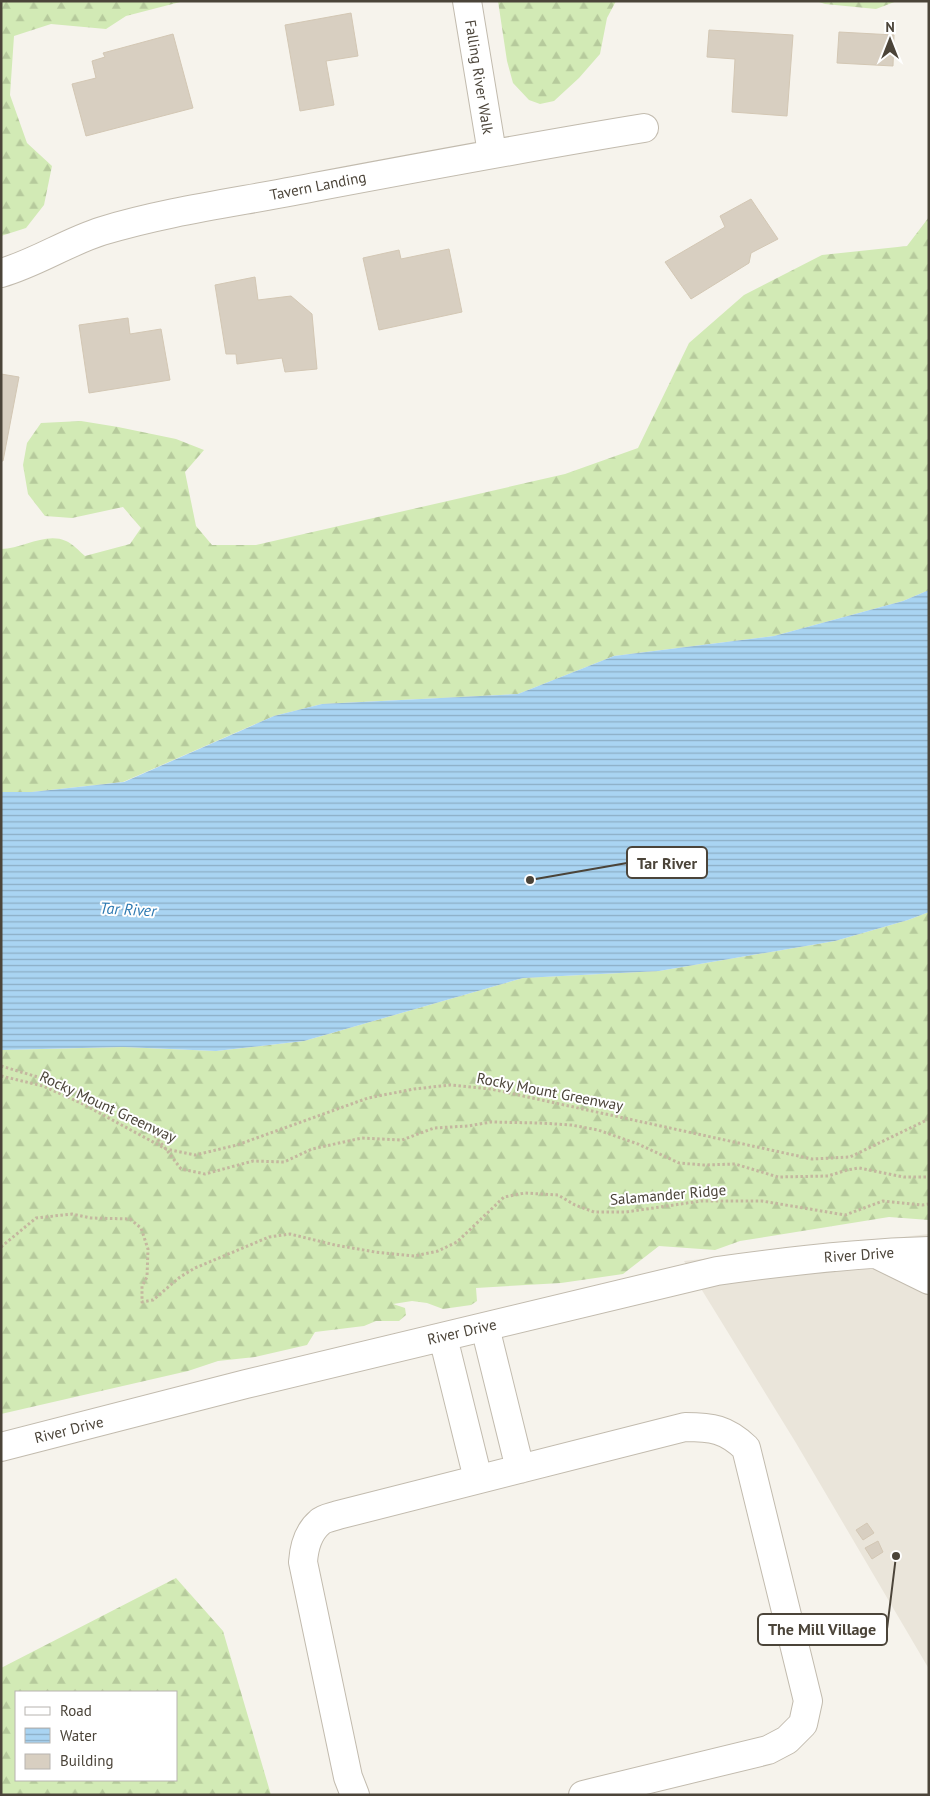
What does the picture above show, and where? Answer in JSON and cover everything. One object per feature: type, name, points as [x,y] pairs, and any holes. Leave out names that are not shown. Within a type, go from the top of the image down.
[{"type":"street","name":"Falling River Walk","points":[[467,1],[492,153]]},
{"type":"street","name":"Tavern Landing","points":[[1,273],[16,269],[102,231],[170,215],[492,153],[644,128]]},
{"type":"street","name":"River Drive","points":[[1,1447],[246,1384],[717,1271],[795,1260],[929,1250]]},
{"type":"street","points":[[873,1253],[929,1280]]},
{"type":"street","points":[[485,1327],[520,1469]]},
{"type":"street","points":[[443,1337],[478,1480]]},
{"type":"street","points":[[355,1795],[348,1777],[303,1562],[304,1547],[311,1532],[320,1521],[685,1427],[708,1427],[726,1433],[738,1440],[746,1448],[808,1701],[803,1724],[787,1740],[768,1750],[583,1795]]},
{"type":"path","name":"Salamander Ridge","points":[[1,1066],[61,1084],[114,1108],[152,1134],[181,1169],[205,1174],[253,1161],[284,1162],[312,1149],[362,1138],[402,1140],[434,1128],[468,1126],[491,1122],[571,1125],[598,1130],[638,1144],[679,1162],[704,1165],[734,1164],[778,1177],[828,1176],[859,1168],[904,1177],[929,1177]]},
{"type":"path","name":"Rocky Mount Greenway","points":[[1,1076],[43,1086],[81,1103],[166,1149],[195,1155],[237,1145],[368,1098],[414,1089],[450,1085],[491,1089],[812,1159],[850,1156],[929,1119]]},
{"type":"path","name":"Salamander Ridge","points":[[1,1247],[36,1218],[72,1214],[91,1218],[130,1219],[141,1228],[148,1249],[147,1276],[142,1286],[142,1302],[152,1300],[180,1277],[195,1268],[269,1237],[290,1234],[335,1245],[414,1256],[438,1251],[457,1242],[504,1197],[525,1193],[558,1195],[575,1205],[594,1212],[653,1209],[684,1203],[722,1200],[762,1200],[846,1215],[884,1200],[922,1205],[929,1204]]},
{"type":"shaded area","points":[[929,1234],[929,1669],[796,1443],[684,1261]]},
{"type":"green space","points":[[1,1],[184,1],[126,16],[106,29],[51,24],[14,36],[10,95],[27,143],[52,166],[44,205],[26,228],[1,236]]},
{"type":"green space","points":[[498,1],[616,1],[607,18],[600,54],[579,78],[554,101],[540,104],[529,100],[513,83],[507,61]]},
{"type":"green space","points":[[816,1],[897,1],[876,9],[825,4]]},
{"type":"green space","points":[[929,217],[929,590],[903,601],[774,636],[614,656],[518,694],[322,704],[274,716],[123,782],[32,792],[1,792],[1,549],[50,538],[69,542],[85,556],[130,544],[141,528],[123,507],[72,518],[45,516],[28,494],[23,465],[27,443],[41,423],[81,421],[118,427],[176,439],[204,450],[185,472],[196,526],[212,545],[256,545],[565,474],[638,448],[689,343],[744,295],[822,255],[907,246]]},
{"type":"green space","points":[[929,912],[929,1220],[889,1217],[740,1241],[715,1250],[659,1246],[623,1274],[561,1283],[476,1288],[477,1301],[471,1305],[443,1309],[427,1303],[412,1301],[393,1304],[405,1308],[406,1315],[399,1321],[376,1321],[364,1326],[315,1332],[307,1345],[255,1357],[218,1361],[188,1371],[1,1414],[1,1050],[123,1047],[216,1051],[304,1041],[523,978],[659,971],[835,941]]},
{"type":"green space","points":[[176,1578],[223,1631],[271,1795],[1,1795],[1,1668]]},
{"type":"water","points":[[929,590],[929,912],[835,941],[659,971],[523,978],[304,1041],[216,1051],[123,1047],[1,1050],[1,792],[32,792],[124,782],[274,716],[322,704],[518,694],[614,656],[774,636],[903,601]]},
{"type":"building","points":[[351,13],[358,56],[326,61],[334,105],[300,111],[285,25]]},
{"type":"building","points":[[709,30],[793,35],[787,116],[732,112],[735,59],[707,57]]},
{"type":"building","points":[[839,32],[894,35],[893,66],[837,63]]},
{"type":"building","points":[[173,34],[193,108],[86,136],[72,84],[96,78],[92,61],[105,57],[103,53]]},
{"type":"building","points":[[751,199],[778,239],[751,253],[749,263],[691,299],[665,262],[725,227],[720,216]]},
{"type":"building","points":[[449,249],[462,312],[379,330],[363,258],[399,250],[401,259]]},
{"type":"building","points":[[255,277],[258,300],[291,296],[312,314],[317,369],[285,372],[282,358],[237,364],[236,354],[226,354],[215,285]]},
{"type":"building","points":[[128,318],[130,334],[161,329],[170,380],[89,393],[79,325]]},
{"type":"building","points":[[1,374],[19,377],[3,461],[1,461]]},
{"type":"building","points":[[867,1523],[874,1533],[863,1540],[856,1530]]},
{"type":"building","points":[[878,1541],[883,1552],[872,1559],[865,1548]]},
{"type":"place","name":"Tar River","points":[[530,880]]},
{"type":"place","name":"The Mill Village","points":[[896,1556]]}]
